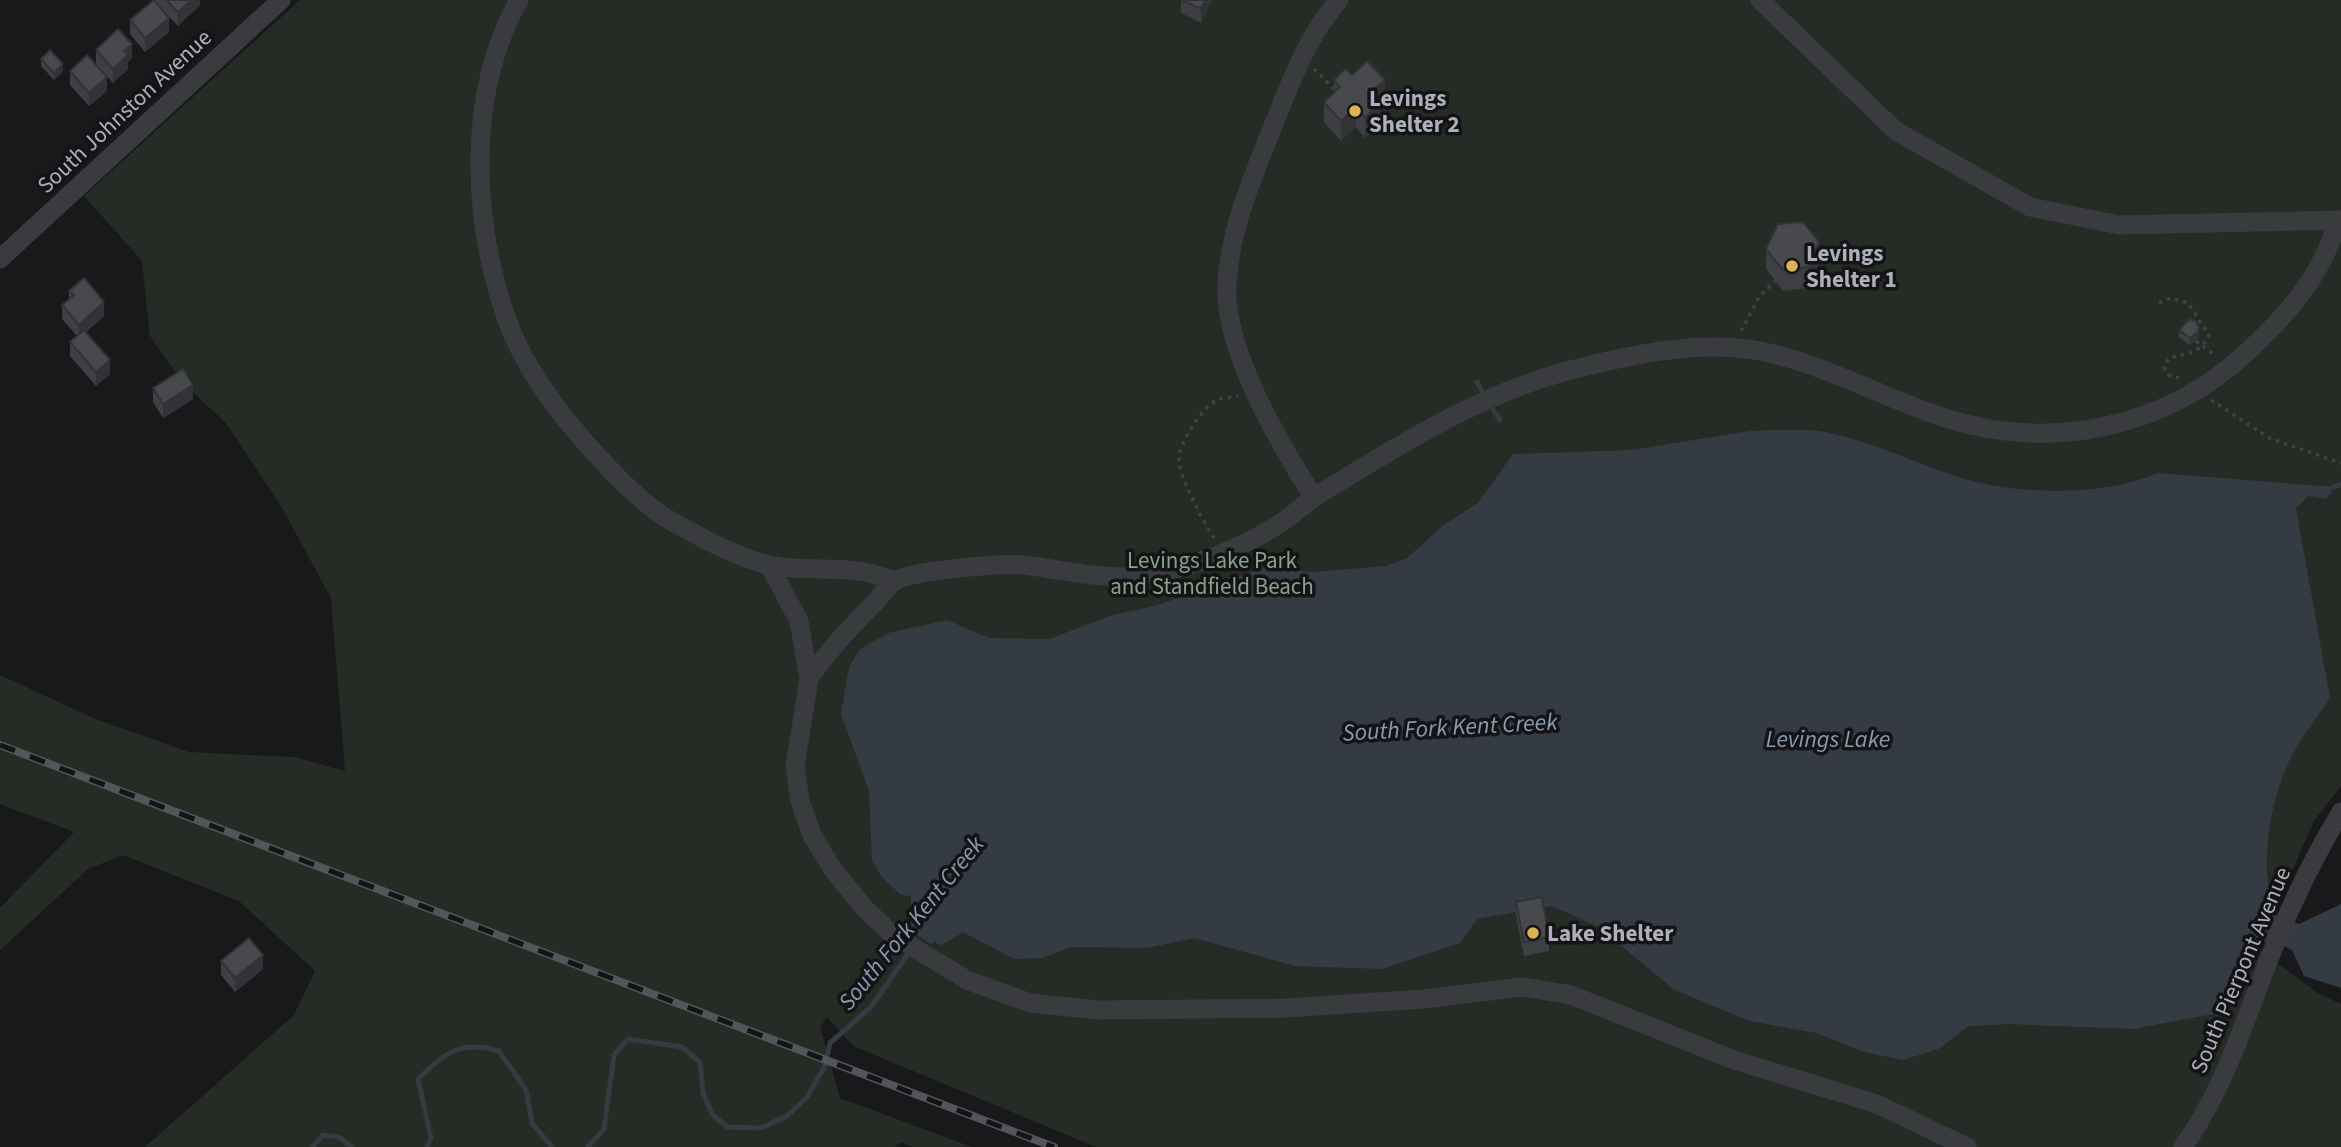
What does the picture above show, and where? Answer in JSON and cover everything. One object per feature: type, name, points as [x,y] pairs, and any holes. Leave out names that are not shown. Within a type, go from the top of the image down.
[{"type":"street","name":"South Johnston Avenue","points":[[0,259],[281,0]]},
{"type":"street","points":[[519,0],[505,24],[488,81],[481,139],[483,206],[492,262],[508,321],[553,403],[633,493],[671,521],[714,543],[769,565],[864,572],[895,581],[978,565],[1018,565],[1118,577],[1142,575],[1242,546],[1314,498],[1461,412],[1519,384],[1638,355],[1701,348],[1761,351],[1818,367],[1947,418],[2005,430],[2066,432],[2117,425],[2163,410],[2217,380],[2263,337],[2310,285],[2329,252],[2340,220],[2119,225],[2030,207],[1896,131],[1760,0]]},
{"type":"street","points":[[1314,498],[1287,456],[1253,388],[1233,330],[1226,285],[1240,209],[1301,56],[1339,0]]},
{"type":"street","points":[[769,565],[800,621],[810,679],[795,766],[800,801],[812,835],[832,868],[864,908],[893,935],[936,964],[967,980],[1030,1003],[1098,1010],[1286,1009],[1424,999],[1522,987],[1559,993],[1734,1060],[1877,1104],[1967,1147]]},
{"type":"street","points":[[810,679],[825,656],[895,581]]},
{"type":"street","name":"South Pierpont Avenue","points":[[2183,1147],[2197,1126],[2229,1063],[2288,915],[2319,848],[2341,812]]},
{"type":"path","points":[[1301,56],[1340,95]]},
{"type":"path","points":[[1736,350],[1743,326],[1759,297],[1775,281]]},
{"type":"path","points":[[2159,303],[2170,298],[2188,303],[2209,335],[2203,346],[2192,353],[2169,358],[2164,367],[2169,375],[2195,380],[2200,389],[2234,417],[2269,438],[2341,463]]},
{"type":"path","points":[[2191,320],[2197,315]]},
{"type":"path","points":[[1220,553],[1218,544],[1199,515],[1179,459],[1188,433],[1216,400],[1248,395]]},
{"type":"green space","name":"Levings Lake Park and Standfield Beach","points":[[300,0],[2341,0],[2341,786],[2314,821],[2258,949],[2318,993],[2341,1004],[2341,1147],[1096,1147],[853,1046],[827,1017],[820,1027],[840,1098],[972,1147],[913,1147],[901,1142],[895,1147],[145,1147],[294,1015],[315,971],[239,901],[123,855],[88,869],[0,950],[0,908],[74,832],[0,804],[0,675],[93,718],[189,752],[294,757],[345,771],[331,598],[282,508],[226,423],[183,383],[150,336],[142,261],[84,196]]},
{"type":"water","name":"Levings Lake","points":[[1750,431],[1821,431],[1861,441],[1974,482],[2027,490],[2110,487],[2157,473],[2334,487],[2326,499],[2308,496],[2296,508],[2330,698],[2300,742],[2279,786],[2269,831],[2267,876],[2276,916],[2299,924],[2341,904],[2341,988],[2304,976],[2292,950],[2269,939],[2250,952],[2213,1014],[2133,1029],[2010,1024],[1969,1026],[1938,1049],[1903,1060],[1864,1052],[1816,1033],[1749,1021],[1673,989],[1599,927],[1552,906],[1477,919],[1460,943],[1382,969],[1295,966],[1194,938],[1147,948],[1071,947],[1043,958],[1014,959],[963,932],[940,946],[935,941],[931,944],[916,934],[917,929],[911,925],[911,896],[901,895],[881,876],[872,860],[869,791],[841,714],[849,667],[860,649],[888,633],[947,620],[989,638],[1050,639],[1109,616],[1158,605],[1263,568],[1314,572],[1386,566],[1407,558],[1444,525],[1478,503],[1513,454],[1631,450]]},
{"type":"building","points":[[154,0],[169,18],[145,38],[130,20]]},
{"type":"building","points":[[166,0],[191,0],[178,12]]},
{"type":"building","points":[[1182,0],[1205,0],[1201,9]]},
{"type":"building","points":[[118,29],[132,44],[124,51],[128,55],[113,69],[96,50]]},
{"type":"building","points":[[50,50],[63,64],[54,73],[41,59]]},
{"type":"building","points":[[87,55],[107,77],[89,93],[70,71]]},
{"type":"building","points":[[1367,61],[1385,80],[1370,93],[1380,104],[1365,117],[1356,107],[1341,121],[1324,102],[1340,87],[1334,80],[1340,74],[1346,69],[1352,75]]},
{"type":"building","points":[[1803,222],[1819,242],[1809,267],[1783,270],[1766,249],[1778,224]]},
{"type":"building","points":[[84,278],[104,302],[79,325],[62,305],[74,295],[69,291]]},
{"type":"building","points":[[2189,319],[2196,321],[2199,327],[2198,332],[2190,338],[2179,330]]},
{"type":"building","points":[[84,330],[110,360],[96,372],[70,342]]},
{"type":"building","points":[[183,369],[193,385],[163,404],[153,388]]},
{"type":"building","points":[[1542,897],[1549,937],[1524,942],[1516,902]]},
{"type":"building","points":[[249,938],[263,955],[235,978],[221,961]]},
{"type":"waterway","points":[[1477,382],[1482,391]]},
{"type":"waterway","points":[[1493,410],[1500,420]]},
{"type":"waterway","points":[[2334,487],[2341,484]]},
{"type":"waterway","name":"South Fork Kent Creek","points":[[588,1147],[604,1129],[614,1055],[628,1039],[682,1047],[700,1062],[703,1093],[712,1114],[727,1127],[761,1128],[787,1116],[807,1097],[825,1066],[830,1043],[871,1007],[910,951]]},
{"type":"waterway","name":"South Fork Kent Creek","points":[[427,1147],[431,1138],[418,1079],[446,1055],[474,1047],[499,1051],[526,1090],[532,1123],[552,1147]]},
{"type":"waterway","name":"South Fork Kent Creek","points":[[312,1147],[323,1135],[339,1137],[352,1147]]},
{"type":"railway","points":[[0,745],[1054,1147]]},
{"type":"place","name":"Levings Shelter 2","points":[[1355,111]]},
{"type":"place","name":"Levings Shelter 1","points":[[1792,266]]},
{"type":"place","name":"Lake Shelter","points":[[1533,933]]}]
